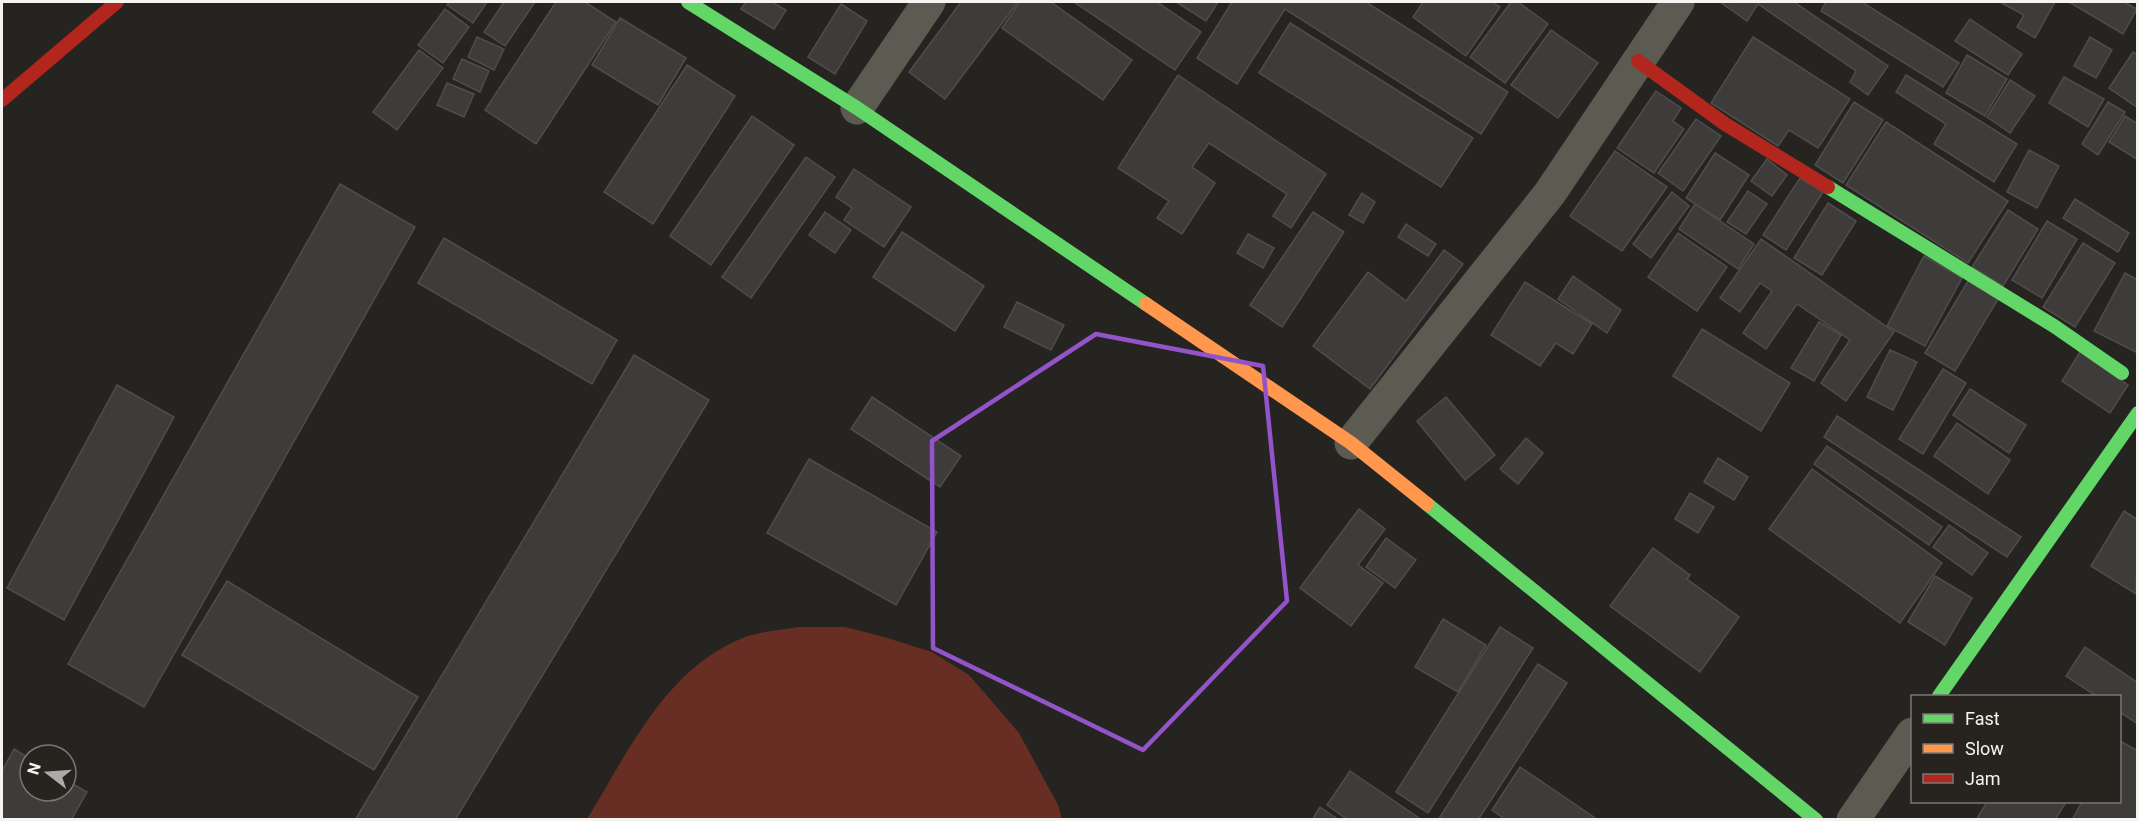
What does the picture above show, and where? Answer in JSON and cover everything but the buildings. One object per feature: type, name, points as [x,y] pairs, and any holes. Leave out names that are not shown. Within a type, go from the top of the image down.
[{"type":"street","points":[[2,100],[117,2]]},
{"type":"street","points":[[688,2],[857,108],[1351,443],[1816,819]]},
{"type":"street","points":[[857,108],[929,2]]},
{"type":"street","points":[[1351,443],[1550,193],[1678,2]]},
{"type":"street","points":[[1638,62],[1725,124],[2054,326],[2122,373]]},
{"type":"street","points":[[1940,695],[2138,413]]},
{"type":"street","points":[[1853,819],[1911,735]]},
{"type":"highlighted area","points":[[1096,334],[1263,366],[1287,601],[1143,750],[933,648],[932,441]]},
{"type":"shaded area","points":[[799,627],[845,627],[884,637],[932,652],[969,675],[1019,733],[1058,805],[1062,819],[587,819],[653,713],[695,667],[720,649],[748,636]]},
{"type":"traffic: fast","points":[[688,2],[857,108],[1146,304]]},
{"type":"traffic: fast","points":[[1828,187],[2054,326],[2122,373]]},
{"type":"traffic: fast","points":[[1940,695],[2138,413]]},
{"type":"traffic: fast","points":[[1427,504],[1816,820]]},
{"type":"traffic: slow","points":[[1146,304],[1351,443],[1427,504]]},
{"type":"traffic: jam","points":[[2,100],[117,2]]},
{"type":"traffic: jam","points":[[1638,61],[1725,124],[1828,187]]}]
